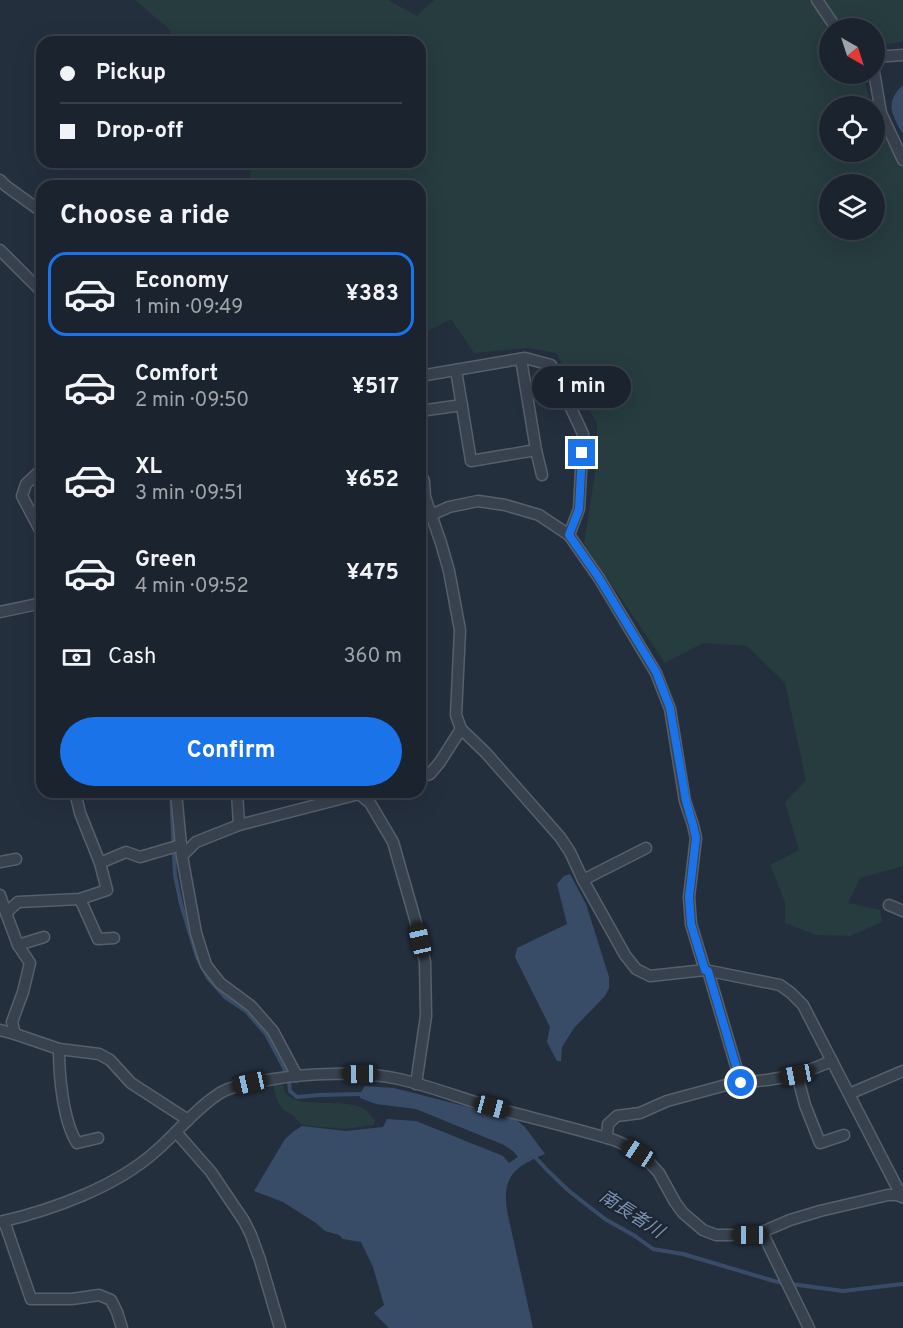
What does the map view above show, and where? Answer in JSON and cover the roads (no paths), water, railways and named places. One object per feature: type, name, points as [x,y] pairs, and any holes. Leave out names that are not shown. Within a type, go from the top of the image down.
[{"type":"street","points":[[817,0],[829,18]]},
{"type":"street","points":[[885,56],[903,55]]},
{"type":"street","points":[[876,84],[881,113],[903,160]]},
{"type":"street","points":[[0,180],[36,208]]},
{"type":"street","points":[[0,250],[36,286]]},
{"type":"street","points":[[426,375],[525,358],[550,365],[583,434],[579,509],[569,535]]},
{"type":"street","points":[[521,359],[542,475]]},
{"type":"street","points":[[456,370],[471,461],[536,450]]},
{"type":"street","points":[[426,410],[462,405]]},
{"type":"street","points":[[36,474],[26,483],[22,496],[36,523]]},
{"type":"street","points":[[426,501],[449,571],[460,630],[456,715],[461,729],[486,753],[560,837],[625,955],[636,969],[650,976],[707,970],[780,985],[803,1005],[903,1197]]},
{"type":"street","points":[[430,515],[449,507],[478,501],[539,514],[569,535],[599,578],[656,672],[670,708],[686,801],[696,838],[689,897],[691,924],[741,1083]]},
{"type":"street","points":[[0,612],[36,604]]},
{"type":"street","points":[[426,775],[430,774],[440,762],[461,729]]},
{"type":"street","points":[[6,913],[18,902],[80,898],[108,890],[76,798]]},
{"type":"street","points":[[177,798],[181,850],[196,933],[206,965],[220,983],[251,1006],[273,1031],[297,1076]]},
{"type":"street","points":[[237,798],[239,825]]},
{"type":"street","points":[[100,862],[126,852],[140,857],[181,850],[239,825],[319,798]]},
{"type":"street","points":[[365,798],[393,842],[425,962],[426,1016],[416,1084]]},
{"type":"street","points":[[583,879],[646,848]]},
{"type":"street","points":[[0,862],[16,860]]},
{"type":"street","points":[[0,894],[18,945],[30,963],[23,993],[12,1022],[15,1034]]},
{"type":"street","points":[[80,898],[98,939],[114,938]]},
{"type":"street","points":[[889,905],[903,911]]},
{"type":"street","points":[[18,945],[44,937]]},
{"type":"street","points":[[0,1030],[60,1049],[99,1054],[110,1060],[131,1083],[188,1119]]},
{"type":"street","points":[[60,1049],[59,1076],[70,1133],[77,1143],[98,1138]]},
{"type":"street","points":[[606,1138],[608,1125],[617,1116],[640,1113],[667,1101],[730,1084],[797,1075],[832,1061]]},
{"type":"street","points":[[849,1094],[903,1071]]},
{"type":"street","points":[[122,1328],[111,1300],[99,1295],[72,1299],[31,1299],[2,1221],[46,1209],[79,1196],[139,1166],[188,1119],[221,1092],[234,1087],[286,1077],[360,1074],[384,1076],[628,1146],[650,1162],[683,1213],[703,1230],[716,1234],[750,1235],[829,1208],[888,1195],[903,1197]]},
{"type":"street","points":[[797,1075],[805,1105],[820,1143],[844,1135]]},
{"type":"street","points":[[176,1132],[211,1173],[244,1221],[260,1260],[280,1328]]},
{"type":"street","points":[[762,1232],[808,1328]]},
{"type":"water","points":[[903,85],[903,134],[893,115],[892,103],[897,91]]},
{"type":"water","points":[[570,874],[586,904],[609,977],[609,988],[605,996],[574,1028],[562,1047],[561,1061],[557,1061],[547,1042],[550,1027],[515,957],[517,948],[567,924],[557,884],[564,876]]},
{"type":"water","points":[[365,1086],[394,1088],[515,1119],[525,1127],[545,1154],[525,1163],[512,1174],[506,1189],[507,1211],[533,1328],[389,1328],[374,1313],[384,1305],[373,1267],[361,1242],[343,1239],[339,1235],[325,1231],[283,1202],[254,1191],[285,1139],[302,1126],[346,1131],[383,1127],[387,1119],[416,1121],[503,1156],[509,1163],[518,1157],[504,1145],[416,1109],[376,1104],[360,1098]]},
{"type":"waterway","points":[[171,798],[175,875],[197,957],[208,978],[225,997],[246,1011],[266,1034],[283,1066],[290,1091],[297,1097],[362,1094]]},
{"type":"waterway","name":"南長者川","points":[[534,1156],[569,1191],[605,1219],[653,1249],[683,1254],[783,1283]]},
{"type":"waterway","name":"南長者川","points":[[791,1284],[843,1291],[903,1284]]}]
